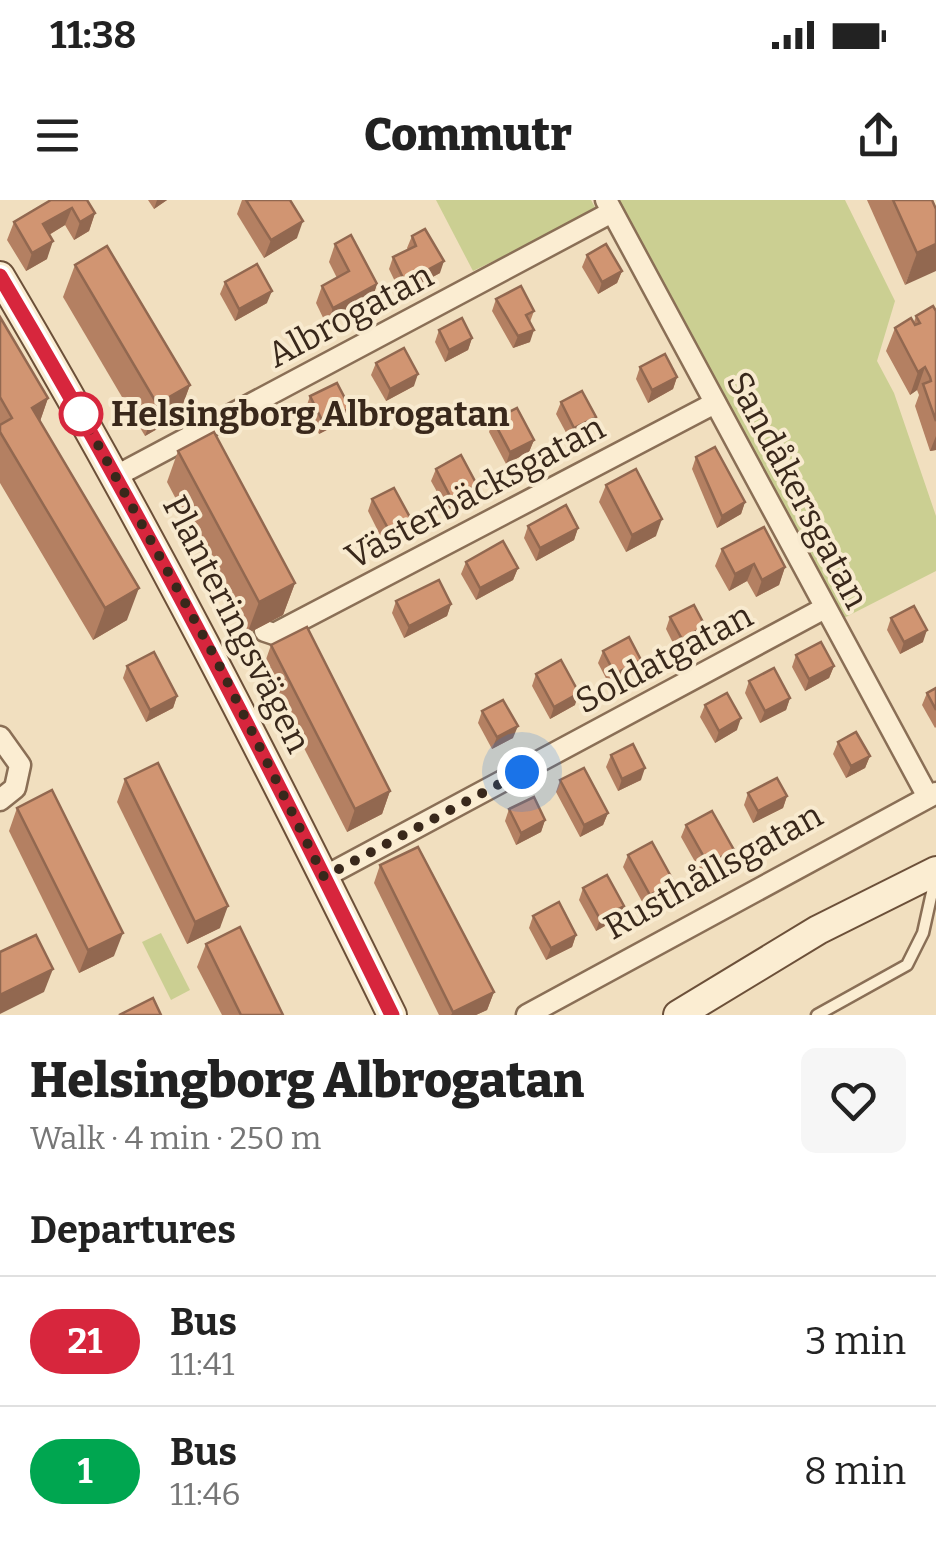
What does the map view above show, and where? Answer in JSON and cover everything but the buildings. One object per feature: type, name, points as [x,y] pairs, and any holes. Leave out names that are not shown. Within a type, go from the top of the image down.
[{"type":"street","name":"Sandåkersgatan","points":[[609,206],[823,609],[932,795]]},
{"type":"street","name":"Albrogatan","points":[[118,475],[609,206]]},
{"type":"street","name":"Planteringsvägen","points":[[0,276],[118,475],[216,659],[392,1015]]},
{"type":"street","name":"Västerbäcksgatan","points":[[265,631],[274,634],[714,402]]},
{"type":"street","name":"Soldatgatan","points":[[324,877],[823,609]]},
{"type":"street","points":[[0,737],[20,765],[15,788],[0,800]]},
{"type":"street","name":"Rusthållsgatan","points":[[527,1015],[932,795]]},
{"type":"street","points":[[678,1015],[818,930],[936,873]]},
{"type":"lane","points":[[817,1015],[907,965],[922,933],[936,873]]},
{"type":"green space","points":[[436,200],[591,200],[597,211],[473,271]]},
{"type":"green space","points":[[613,200],[845,200],[895,301],[877,361],[894,393],[936,516],[936,571],[840,620]]},
{"type":"green space","points":[[161,933],[190,990],[171,1000],[142,942]]},
{"type":"bus line","name":"21","points":[[0,276],[118,475],[216,659],[392,1015]]},
{"type":"place","name":"Helsingborg Albrogatan","points":[[81,414]]},
{"type":"route","points":[[81,414],[216,659],[324,877],[522,772]]}]
